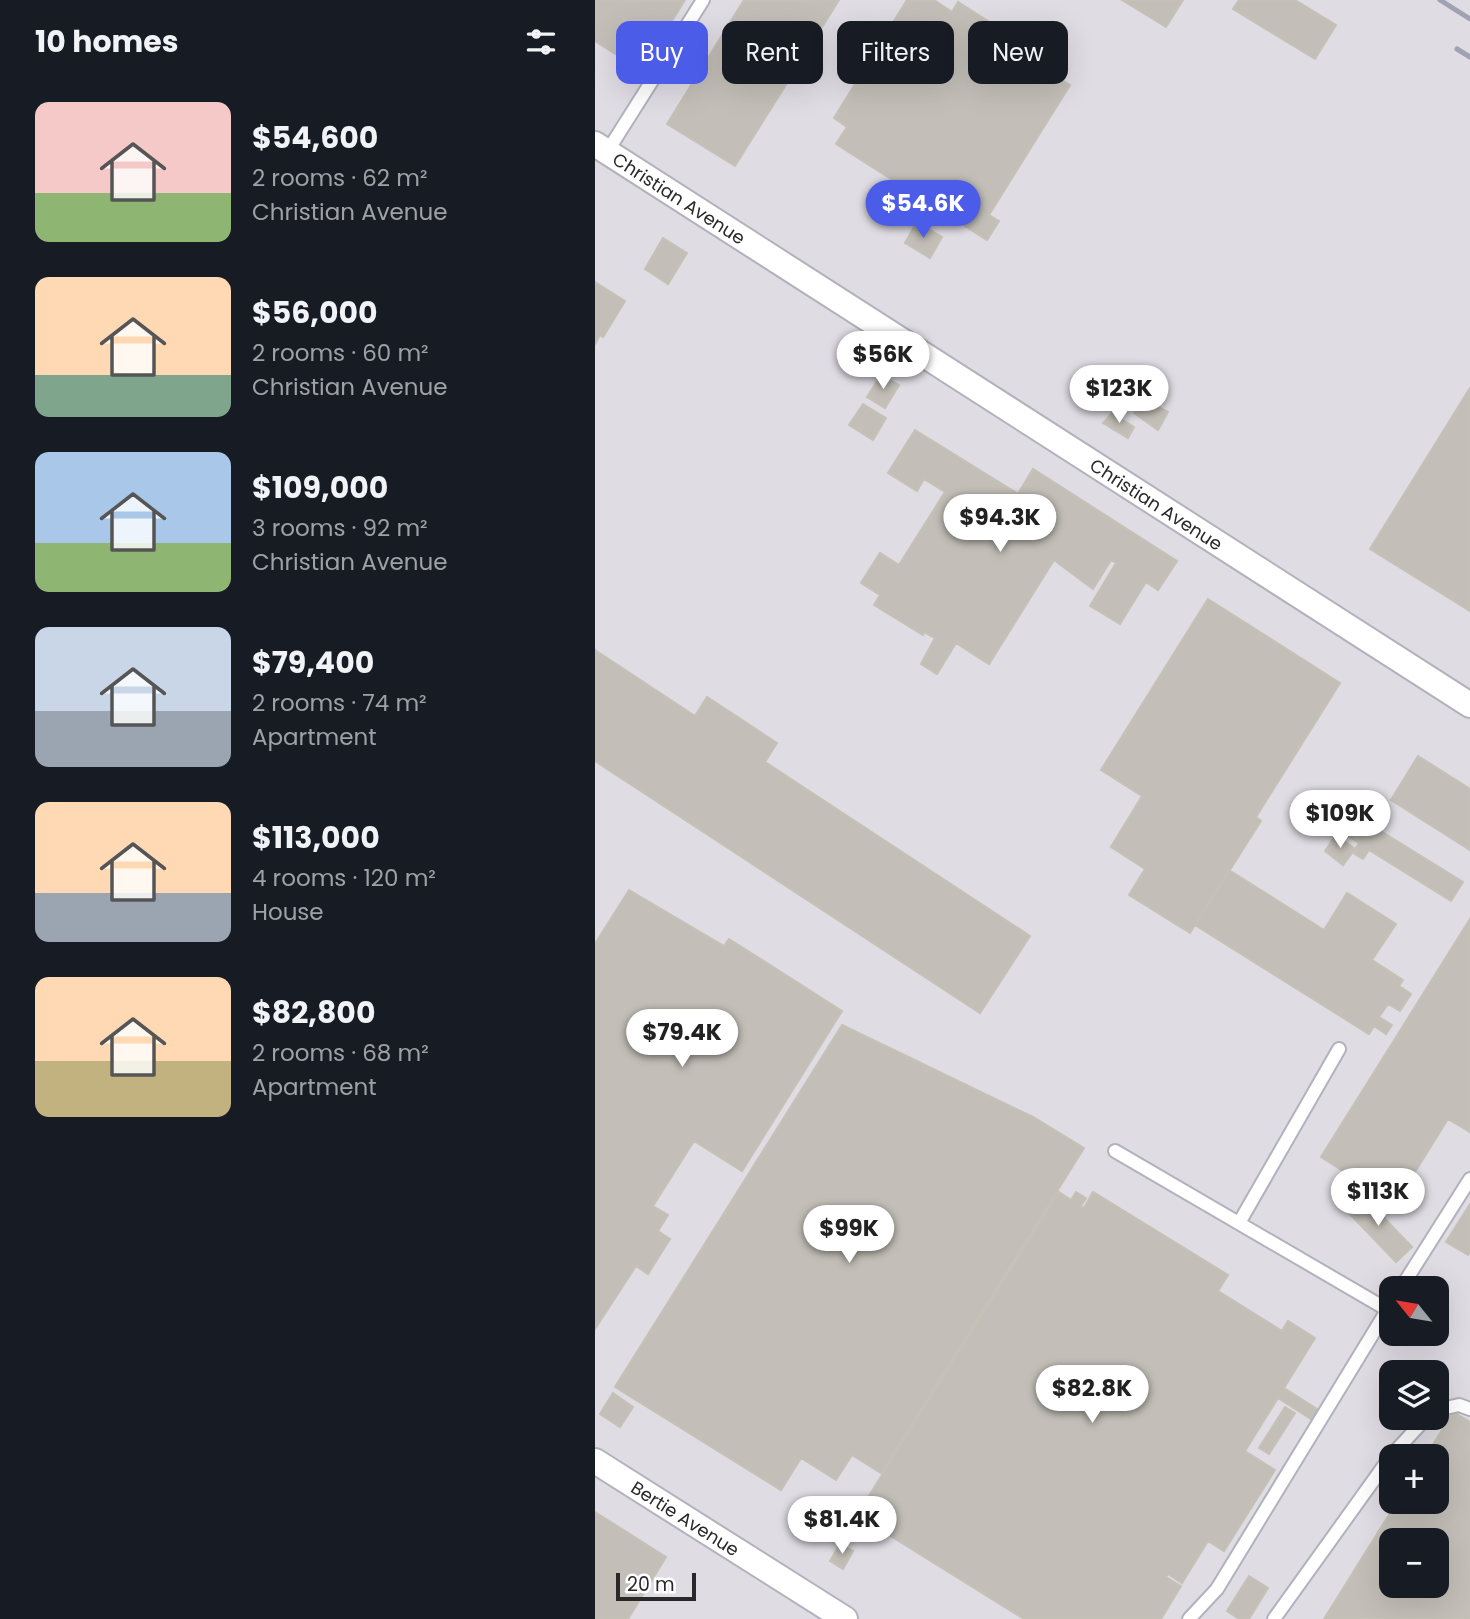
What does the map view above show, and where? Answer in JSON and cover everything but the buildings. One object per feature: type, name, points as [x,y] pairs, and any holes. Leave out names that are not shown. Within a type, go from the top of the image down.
[{"type":"street","name":"Christian Avenue","points":[[601,148],[1470,705]]},
{"type":"street","name":"Bertie Avenue","points":[[595,1461],[845,1619]]},
{"type":"lane","points":[[601,148],[703,0]]},
{"type":"lane","points":[[1239,1223],[1339,1049]]},
{"type":"lane","points":[[1115,1151],[1379,1301]]},
{"type":"lane","points":[[1409,1276],[1470,1179]]},
{"type":"lane","points":[[1189,1619],[1217,1589],[1379,1323]]},
{"type":"lane","points":[[1449,1407],[1458,1405],[1470,1409]]},
{"type":"lane","points":[[1402,1444],[1415,1430]]},
{"type":"lane","points":[[1274,1619],[1379,1473]]},
{"type":"shaded area","points":[[595,0],[1470,0],[1470,1619],[595,1619]]},
{"type":"railway","points":[[1440,0],[1470,19]]},
{"type":"railway","points":[[1457,49],[1470,57]]}]
